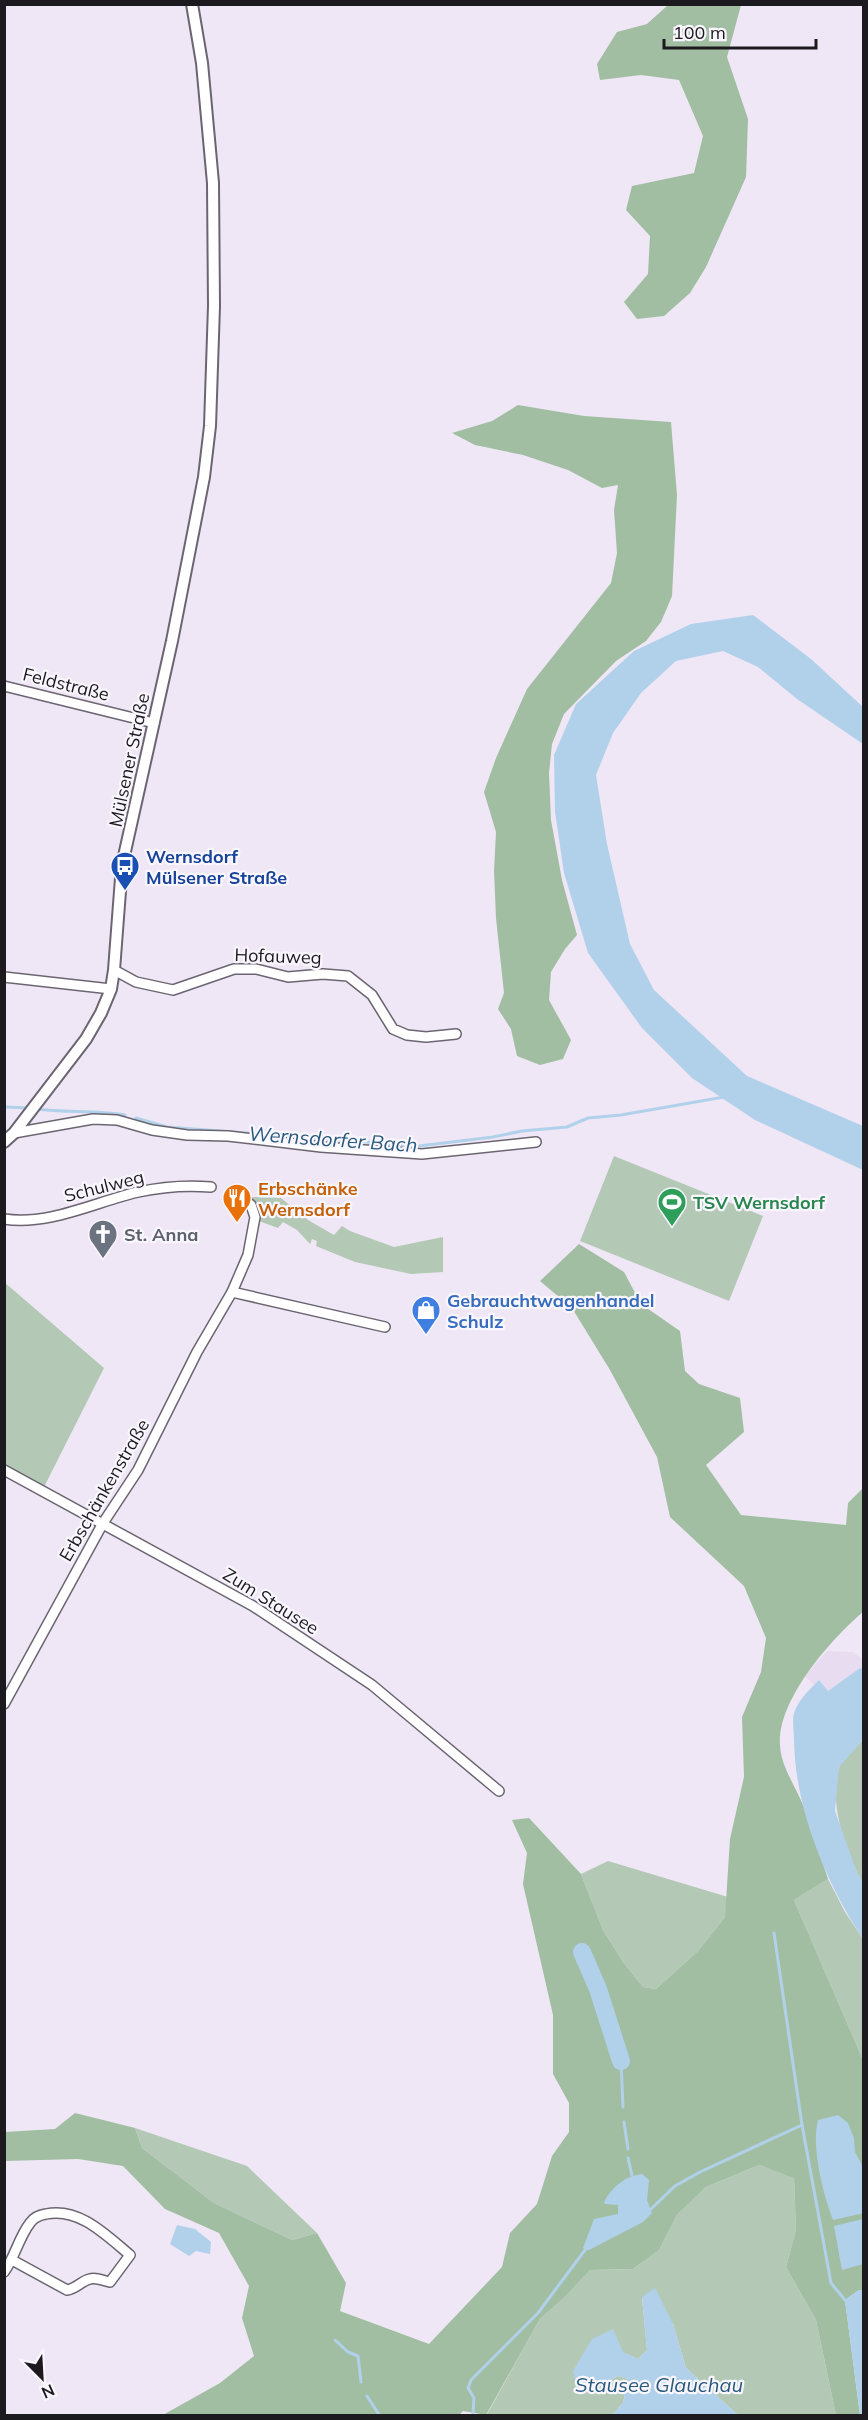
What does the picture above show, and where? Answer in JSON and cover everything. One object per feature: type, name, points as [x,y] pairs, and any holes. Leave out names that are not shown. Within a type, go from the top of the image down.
[{"type":"street","name":"Mülsener Straße","points":[[4,1142],[26,1118],[86,1039],[111,989],[122,865],[154,723],[204,477],[210,426],[214,306],[213,183],[202,63],[192,4]]},
{"type":"street","name":"Feldstraße","points":[[4,686],[154,723]]},
{"type":"street","name":"Hofauweg","points":[[114,970],[136,982],[173,990],[234,969],[256,969],[288,977],[323,974],[348,976],[372,995],[393,1029],[407,1035],[426,1037],[456,1034]]},
{"type":"street","points":[[4,977],[111,989]]},
{"type":"street","points":[[14,1133],[93,1119],[117,1120],[152,1130],[187,1135],[228,1136],[321,1147],[422,1154],[536,1142]]},
{"type":"street","name":"Schulweg","points":[[4,1220],[37,1221],[141,1191],[194,1186],[212,1187]]},
{"type":"street","name":"Erbschänkenstraße","points":[[4,1704],[102,1523],[138,1470],[197,1353],[232,1292],[248,1255],[255,1217],[251,1205],[242,1198]]},
{"type":"street","points":[[232,1292],[385,1327]]},
{"type":"street","name":"Zum Stausee","points":[[4,1470],[253,1606],[372,1685],[499,1791]]},
{"type":"street","points":[[4,2272],[30,2222],[38,2216],[53,2213],[70,2214],[87,2222],[130,2255],[110,2282],[93,2278],[86,2280],[75,2289],[67,2290],[12,2260]]},
{"type":"shaded area","points":[[827,1651],[853,1652],[863,1660],[863,1669],[860,1668],[828,1691],[819,1680],[814,1685],[805,1676]]},
{"type":"green space","points":[[668,5],[741,5],[727,57],[748,119],[746,177],[706,267],[690,293],[664,316],[637,319],[624,302],[648,274],[650,236],[626,210],[632,186],[694,173],[703,136],[679,80],[641,75],[600,80],[597,64],[617,32],[647,24]]},
{"type":"green space","points":[[518,405],[584,416],[671,422],[677,495],[672,596],[661,622],[646,641],[616,661],[564,714],[552,744],[549,773],[551,820],[562,880],[577,935],[551,972],[549,1000],[571,1040],[563,1059],[540,1065],[517,1056],[511,1029],[498,1009],[504,993],[496,918],[494,871],[496,832],[484,792],[496,758],[527,689],[611,583],[617,553],[614,510],[618,485],[602,488],[568,470],[523,455],[475,445],[452,433],[492,421]]},
{"type":"green space","name":"TSV Wernsdorf","points":[[614,1156],[763,1216],[729,1301],[580,1241]]},
{"type":"green space","points":[[251,1197],[281,1198],[308,1220],[334,1235],[342,1226],[394,1247],[443,1237],[443,1272],[411,1274],[355,1262],[316,1246],[317,1241],[312,1239],[310,1244],[297,1230],[283,1222],[278,1228],[256,1220],[256,1207]]},
{"type":"green space","points":[[579,1244],[624,1272],[641,1304],[680,1331],[685,1371],[699,1384],[740,1398],[744,1432],[706,1465],[741,1515],[846,1525],[848,1503],[863,1488],[863,1612],[836,1638],[808,1672],[787,1709],[781,1727],[780,1745],[783,1761],[807,1814],[828,1879],[794,1900],[863,2060],[863,2291],[859,2290],[845,2300],[860,2415],[836,2415],[816,2320],[786,2267],[796,2230],[794,2178],[759,2165],[706,2187],[677,2215],[659,2250],[633,2269],[590,2270],[540,2319],[486,2415],[463,2411],[458,2416],[161,2416],[220,2383],[254,2356],[242,2318],[249,2286],[219,2233],[165,2209],[123,2166],[78,2159],[5,2161],[5,2132],[55,2129],[75,2113],[135,2128],[142,2148],[214,2203],[292,2240],[317,2233],[346,2283],[340,2311],[429,2344],[502,2267],[510,2233],[537,2204],[552,2156],[569,2132],[569,2103],[553,2074],[553,2015],[523,1884],[527,1853],[512,1820],[529,1818],[581,1874],[603,1930],[623,1962],[643,1987],[656,1989],[698,1951],[725,1917],[730,1839],[744,1777],[742,1717],[761,1672],[766,1638],[744,1586],[670,1517],[657,1457],[610,1370],[572,1308],[540,1281]]},
{"type":"green space","points":[[4,1282],[104,1368],[42,1491],[5,1470]]},
{"type":"green space","points":[[863,1740],[863,1883],[840,1827],[836,1781],[841,1764]]},
{"type":"green space","points":[[608,1861],[728,1897],[725,1917],[698,1951],[656,1989],[643,1987],[623,1962],[603,1930],[581,1874]]},
{"type":"green space","points":[[828,1879],[845,1912],[863,1939],[863,2060],[794,1900]]},
{"type":"green space","points":[[135,2128],[247,2166],[317,2233],[292,2240],[214,2203],[142,2148]]},
{"type":"green space","points":[[759,2165],[794,2177],[796,2230],[786,2267],[816,2320],[836,2415],[738,2415],[686,2368],[673,2324],[642,2297],[647,2350],[638,2359],[622,2352],[613,2330],[598,2387],[618,2376],[628,2379],[623,2403],[612,2415],[486,2416],[540,2319],[590,2270],[633,2269],[659,2250],[677,2215],[706,2187]]},
{"type":"water","points":[[753,615],[811,659],[863,707],[863,744],[797,699],[758,667],[723,651],[676,661],[641,693],[613,733],[596,775],[607,844],[630,944],[654,990],[747,1076],[863,1126],[863,1170],[755,1120],[692,1078],[642,1028],[588,953],[564,873],[555,812],[554,755],[576,704],[634,651],[691,624]]},
{"type":"water","points":[[860,1668],[863,1669],[863,1740],[839,1767],[835,1811],[856,1870],[863,1883],[863,1939],[837,1894],[815,1844],[800,1792],[793,1723],[798,1704],[819,1680],[828,1691]]},
{"type":"water","points":[[838,2115],[848,2123],[854,2138],[855,2152],[863,2167],[864,2213],[833,2220],[819,2170],[816,2131],[818,2120]]},
{"type":"water","points":[[642,2174],[649,2180],[647,2200],[652,2213],[643,2222],[585,2250],[583,2248],[594,2219],[618,2214],[618,2205],[604,2202],[611,2192],[625,2180]]},
{"type":"water","points":[[863,2219],[863,2264],[842,2270],[834,2226]]},
{"type":"water","points":[[177,2225],[195,2229],[211,2242],[210,2254],[196,2251],[189,2256],[170,2244]]},
{"type":"water","name":"Stausee Glauchau","points":[[655,2288],[673,2324],[686,2368],[738,2415],[612,2415],[623,2403],[628,2379],[618,2376],[598,2387],[577,2389],[573,2371],[592,2339],[613,2329],[623,2352],[638,2359],[647,2350],[642,2297]]},
{"type":"water","points":[[859,2290],[864,2291],[863,2416],[860,2415],[845,2300]]},
{"type":"waterway","name":"Wernsdorfer Bach","points":[[136,1118],[167,1127],[419,1146],[567,1127],[588,1118],[621,1115],[724,1097]]},
{"type":"waterway","name":"Wernsdorfer Bach","points":[[4,1107],[30,1108]]},
{"type":"waterway","name":"Wernsdorfer Bach","points":[[36,1109],[125,1115]]},
{"type":"waterway","points":[[774,1933],[802,2125],[831,2283],[845,2300]]},
{"type":"waterway","points":[[582,1952],[598,1989],[621,2061]]},
{"type":"waterway","points":[[621,2061],[623,2107]]},
{"type":"waterway","points":[[624,2122],[628,2149]]},
{"type":"waterway","points":[[651,2209],[675,2186],[700,2172],[802,2125]]},
{"type":"waterway","points":[[628,2158],[632,2175]]},
{"type":"waterway","points":[[473,2414],[474,2398],[468,2388],[471,2380],[538,2313],[585,2250]]},
{"type":"waterway","points":[[335,2340],[348,2352],[358,2356],[361,2382]]},
{"type":"waterway","points":[[367,2396],[380,2416]]},
{"type":"place","name":"Wernsdorf Mülsener Straße","points":[[125,892]]},
{"type":"place","name":"Erbschänke Wernsdorf","points":[[237,1224]]},
{"type":"place","name":"TSV Wernsdorf","points":[[672,1228]]},
{"type":"place","name":"St. Anna","points":[[103,1260]]},
{"type":"place","name":"Gebrauchtwagenhandel Schulz","points":[[426,1336]]}]
